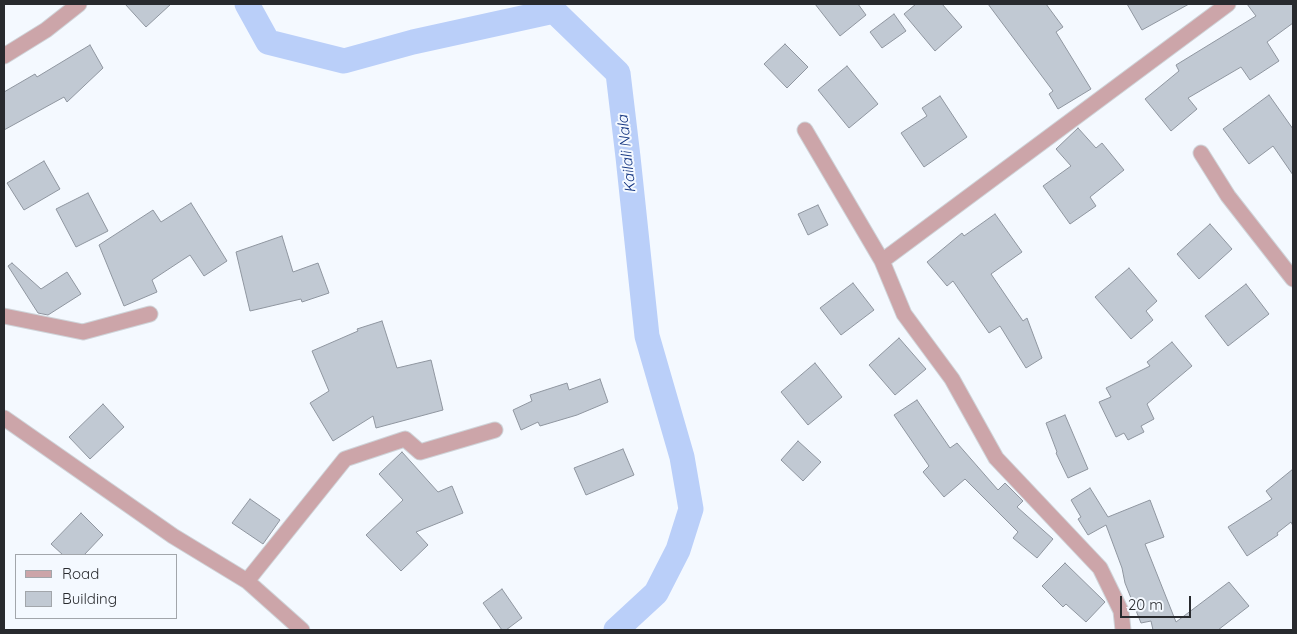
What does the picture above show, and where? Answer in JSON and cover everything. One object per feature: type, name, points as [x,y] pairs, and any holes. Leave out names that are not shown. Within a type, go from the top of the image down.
[{"type":"street","points":[[4,56],[46,30],[78,4]]},
{"type":"street","points":[[882,261],[1228,4]]},
{"type":"street","points":[[805,130],[882,261],[904,314],[952,379],[996,458],[1100,568],[1121,612],[1123,630]]},
{"type":"street","points":[[1200,153],[1228,196],[1293,279]]},
{"type":"street","points":[[4,316],[84,332],[150,314]]},
{"type":"street","points":[[4,418],[173,536],[247,581],[302,630]]},
{"type":"street","points":[[247,581],[345,459],[405,439],[420,452],[495,430]]},
{"type":"building","points":[[125,4],[171,4],[146,27]]},
{"type":"building","points":[[815,4],[858,4],[866,15],[840,36]]},
{"type":"building","points":[[916,4],[942,4],[962,27],[935,51],[904,14]]},
{"type":"building","points":[[988,4],[1046,4],[1063,27],[1056,32],[1091,89],[1058,109],[1049,94],[1053,91]]},
{"type":"building","points":[[1127,4],[1189,4],[1142,30]]},
{"type":"building","points":[[1247,4],[1293,4],[1293,23],[1267,42],[1279,61],[1250,80],[1241,67],[1188,98],[1197,109],[1171,131],[1145,99],[1179,71],[1176,65],[1256,16]]},
{"type":"building","points":[[894,14],[906,31],[882,48],[870,32]]},
{"type":"building","points":[[785,44],[808,67],[787,88],[764,64]]},
{"type":"building","points":[[90,45],[103,68],[67,102],[64,97],[4,130],[4,92],[35,74],[37,77]]},
{"type":"building","points":[[847,66],[878,104],[849,128],[818,90]]},
{"type":"building","points":[[1269,95],[1293,129],[1293,175],[1273,146],[1249,164],[1223,129]]},
{"type":"building","points":[[940,96],[967,137],[924,167],[901,133],[927,116],[922,108]]},
{"type":"building","points":[[1078,128],[1096,148],[1102,143],[1124,170],[1090,197],[1096,206],[1070,224],[1043,186],[1071,166],[1056,149]]},
{"type":"building","points":[[44,161],[60,189],[24,210],[7,183]]},
{"type":"building","points":[[88,193],[108,231],[76,247],[56,209]]},
{"type":"building","points":[[191,203],[227,261],[204,276],[190,255],[152,280],[157,292],[124,306],[99,245],[153,210],[161,222]]},
{"type":"building","points":[[818,205],[828,225],[808,235],[798,214]]},
{"type":"building","points":[[995,214],[1022,252],[991,274],[1023,321],[1027,318],[1042,358],[1026,368],[1000,326],[989,333],[953,281],[947,286],[927,262],[962,233],[964,236]]},
{"type":"building","points":[[1210,224],[1232,249],[1199,279],[1177,254]]},
{"type":"building","points":[[282,236],[293,272],[318,263],[329,293],[302,302],[301,299],[250,311],[236,252]]},
{"type":"building","points":[[12,263],[41,289],[67,272],[81,294],[48,315],[38,313],[8,266]]},
{"type":"building","points":[[1129,268],[1157,301],[1146,311],[1153,320],[1131,339],[1095,297]]},
{"type":"building","points":[[853,283],[874,310],[841,335],[820,308]]},
{"type":"building","points":[[1246,284],[1269,314],[1228,346],[1205,316]]},
{"type":"building","points":[[382,321],[397,368],[431,360],[443,410],[376,428],[373,416],[333,441],[310,403],[329,391],[312,351],[358,331],[357,329]]},
{"type":"building","points":[[899,338],[926,369],[895,395],[869,365]]},
{"type":"building","points":[[1172,342],[1192,366],[1147,404],[1154,419],[1141,426],[1144,432],[1128,440],[1124,433],[1116,437],[1099,402],[1111,397],[1106,388],[1150,366],[1147,362]]},
{"type":"building","points":[[815,363],[842,397],[808,425],[781,392]]},
{"type":"building","points":[[600,379],[608,402],[577,415],[540,426],[538,422],[521,430],[513,410],[532,401],[530,395],[567,383],[569,390]]},
{"type":"building","points":[[917,400],[950,448],[957,443],[998,490],[1005,483],[1023,501],[1017,507],[1053,539],[1037,558],[1013,538],[1018,532],[965,479],[944,497],[923,472],[929,466],[894,415]]},
{"type":"building","points":[[103,404],[124,427],[90,459],[69,437]]},
{"type":"building","points":[[1065,415],[1088,469],[1068,478],[1056,453],[1046,423]]},
{"type":"building","points":[[798,441],[821,462],[803,481],[781,460]]},
{"type":"building","points":[[623,449],[634,475],[586,495],[574,468]]},
{"type":"building","points":[[402,452],[438,492],[452,486],[463,513],[416,532],[428,545],[401,571],[366,535],[403,500],[379,474]]},
{"type":"building","points":[[1293,469],[1293,526],[1291,522],[1277,533],[1278,535],[1247,556],[1228,527],[1272,499],[1266,491]]},
{"type":"building","points":[[1090,488],[1108,517],[1150,500],[1164,537],[1145,544],[1176,622],[1229,582],[1249,606],[1218,630],[1153,630],[1151,621],[1141,623],[1125,583],[1122,568],[1106,525],[1088,535],[1078,519],[1081,517],[1071,500]]},
{"type":"building","points":[[250,499],[280,520],[263,544],[232,523]]},
{"type":"building","points":[[81,513],[103,535],[85,554],[62,554],[51,544]]},
{"type":"building","points":[[1065,563],[1105,602],[1086,622],[1066,604],[1063,607],[1042,586]]},
{"type":"building","points":[[502,589],[522,618],[506,630],[502,630],[483,603]]},
{"type":"waterway","name":"Kailali Nala","points":[[247,4],[268,42],[344,61],[413,42],[554,11],[618,73],[647,336],[682,457],[691,509],[678,550],[656,593],[616,630]]}]
